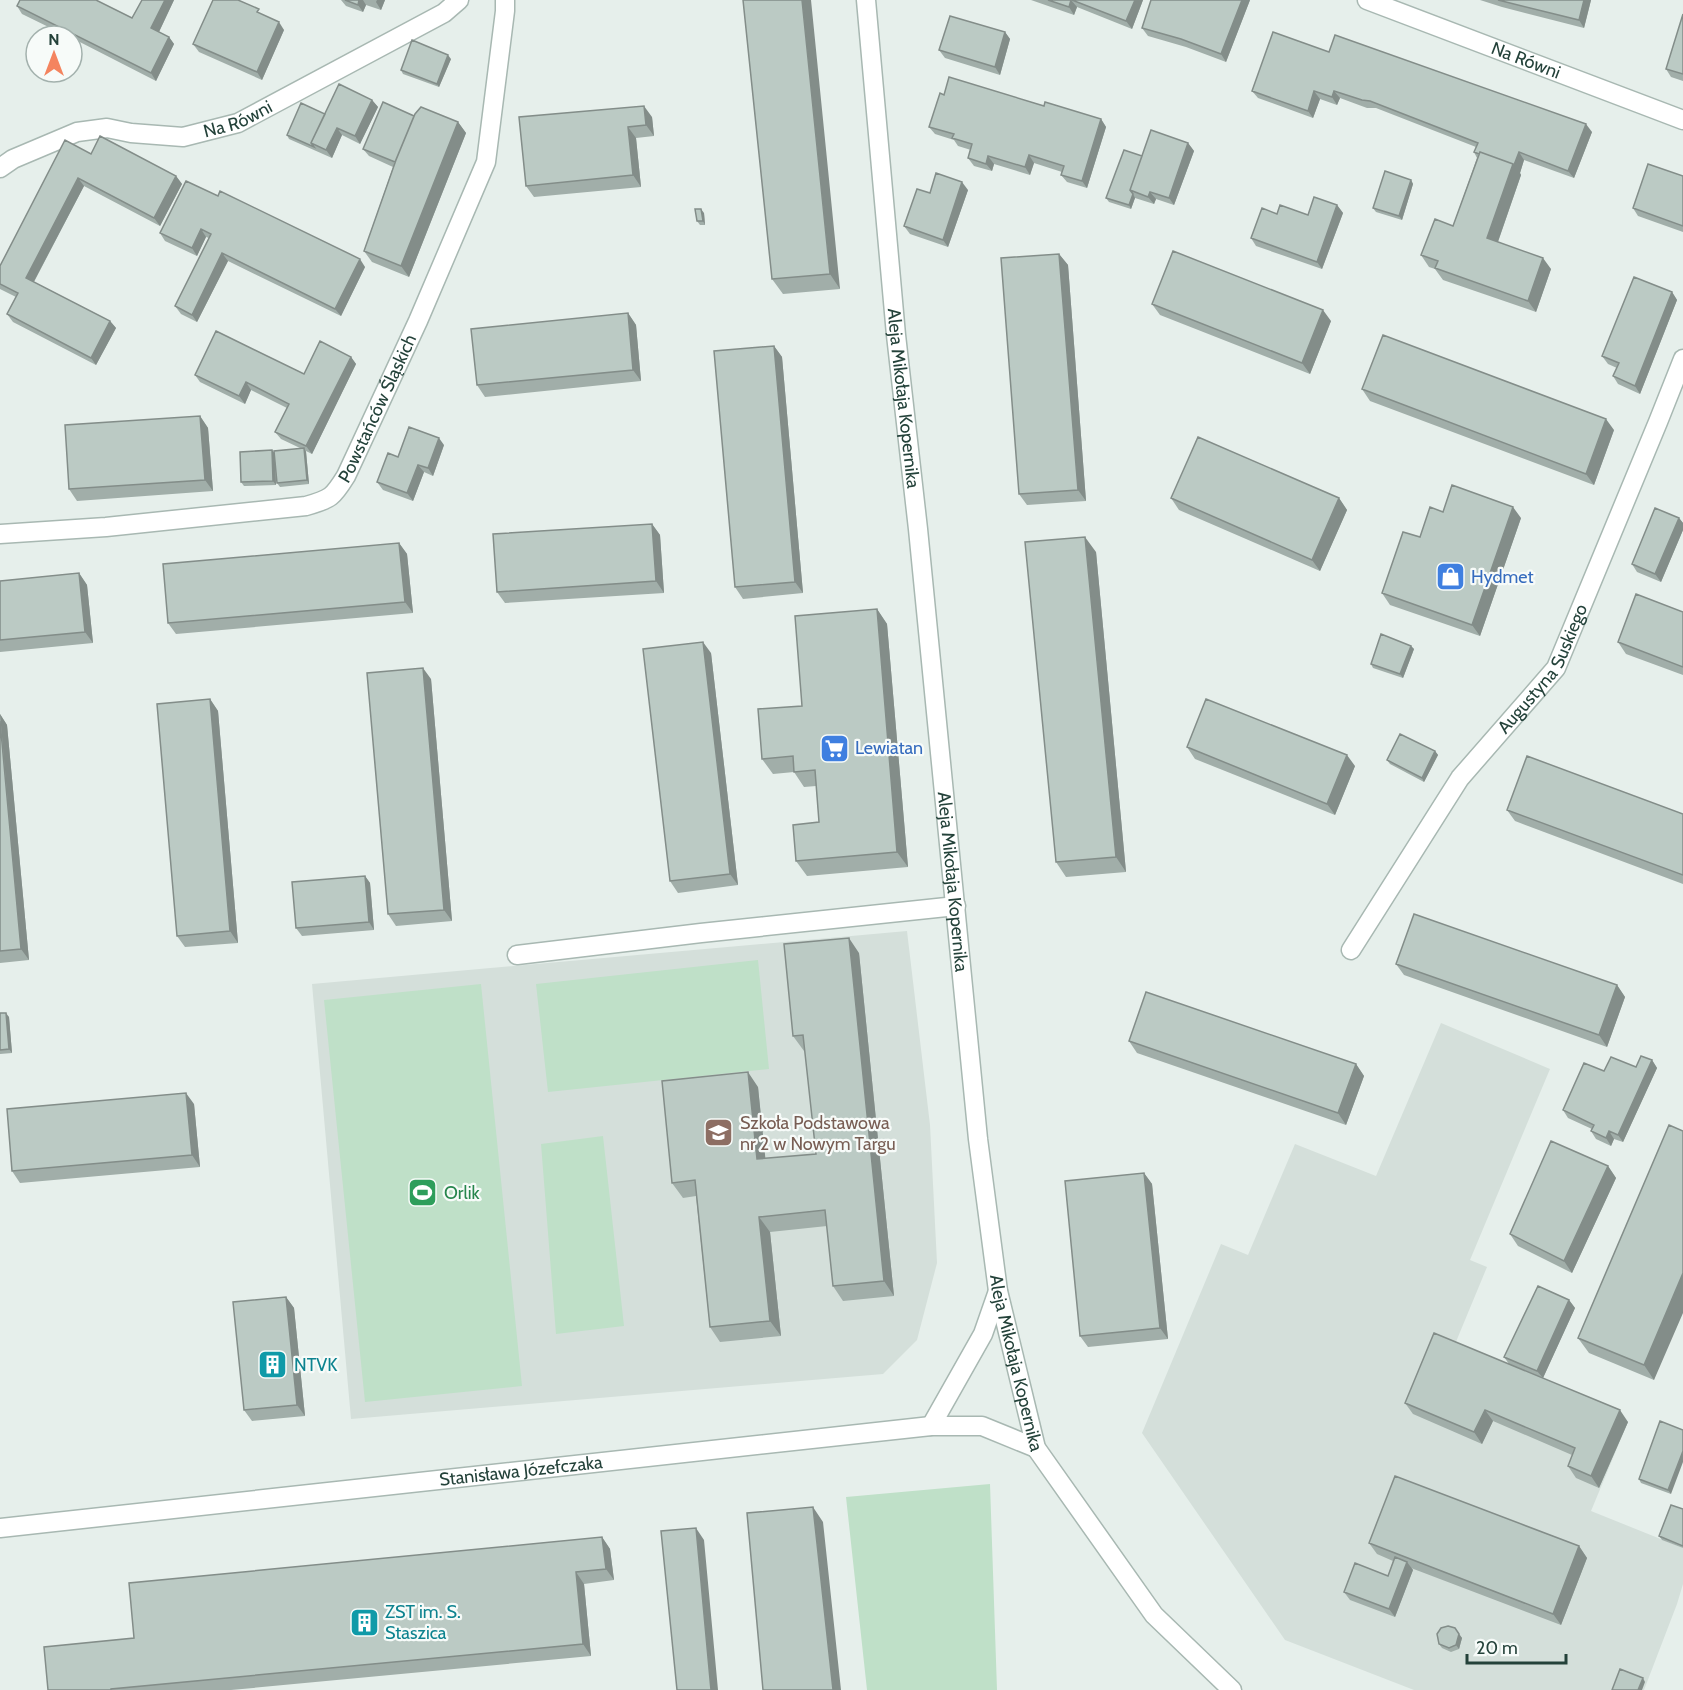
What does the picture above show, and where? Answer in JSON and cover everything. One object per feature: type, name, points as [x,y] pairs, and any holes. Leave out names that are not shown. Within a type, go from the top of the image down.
[{"type":"street","name":"Na Równi","points":[[0,168],[13,159],[77,132],[107,128],[131,133],[183,137],[238,123],[444,13],[459,0]]},
{"type":"street","name":"Powstańców Śląskich","points":[[0,534],[106,527],[306,506],[322,502],[335,494],[346,476],[418,321],[486,162],[505,0]]},
{"type":"street","name":"Aleja Mikołaja Kopernika","points":[[866,0],[896,334],[918,529],[978,1139],[998,1291],[1036,1448],[1154,1615],[1232,1690]]},
{"type":"street","name":"Na Równi","points":[[1367,0],[1683,120]]},
{"type":"street","name":"Augustyna Suskiego","points":[[1351,950],[1460,778],[1556,668],[1683,359]]},
{"type":"street","points":[[517,955],[956,906]]},
{"type":"street","points":[[931,1426],[983,1334],[998,1291]]},
{"type":"street","name":"Stanisława Józefczaka","points":[[0,1528],[931,1426],[982,1426],[1036,1448]]},
{"type":"shaded area","points":[[907,931],[930,1125],[937,1263],[917,1340],[883,1374],[351,1419],[312,984]]},
{"type":"shaded area","points":[[1441,1023],[1550,1069],[1470,1260],[1487,1267],[1453,1349],[1628,1422],[1591,1511],[1683,1548],[1683,1584],[1644,1690],[1414,1690],[1285,1640],[1142,1433],[1221,1244],[1248,1255],[1295,1144],[1376,1176]]},
{"type":"green space","points":[[758,960],[769,1069],[548,1092],[536,984]]},
{"type":"green space","name":"Orlik","points":[[481,984],[522,1386],[365,1402],[324,1000]]},
{"type":"green space","points":[[603,1136],[624,1326],[556,1334],[541,1144]]},
{"type":"green space","points":[[990,1484],[997,1690],[867,1690],[846,1497]]},
{"type":"building","points":[[20,0],[96,0],[132,18],[142,0],[165,0],[151,28],[169,37],[151,73],[84,40],[84,24],[53,24],[17,6]]},
{"type":"building","points":[[213,0],[238,0],[259,9],[257,12],[279,22],[257,72],[193,44]]},
{"type":"building","points":[[345,0],[359,0],[358,5]]},
{"type":"building","points":[[743,0],[802,0],[830,274],[772,279]]},
{"type":"building","points":[[1048,0],[1071,0],[1069,7]]},
{"type":"building","points":[[1072,0],[1135,0],[1126,21]]},
{"type":"building","points":[[1151,0],[1242,0],[1221,54],[1142,28]]},
{"type":"building","points":[[1498,0],[1584,0],[1579,20]]},
{"type":"building","points":[[1683,14],[1683,74],[1666,69]]},
{"type":"building","points":[[950,16],[1005,32],[995,67],[939,50]]},
{"type":"building","points":[[1273,32],[1329,52],[1335,35],[1586,124],[1568,171],[1519,152],[1514,165],[1480,152],[1479,154],[1474,152],[1478,143],[1370,101],[1334,91],[1332,97],[1314,91],[1308,111],[1252,91]]},
{"type":"building","points":[[412,40],[448,55],[437,84],[401,70]]},
{"type":"building","points":[[949,77],[1044,106],[1045,102],[1101,119],[1082,181],[1061,175],[1064,166],[1029,155],[1025,167],[988,156],[986,164],[968,158],[972,144],[952,138],[954,134],[929,127],[940,93],[944,95]]},
{"type":"building","points":[[339,84],[372,100],[355,136],[337,128],[326,150],[311,143]]},
{"type":"building","points":[[383,102],[414,116],[395,162],[363,149]]},
{"type":"building","points":[[301,103],[325,114],[311,143],[314,147],[287,135]]},
{"type":"building","points":[[644,106],[646,125],[628,127],[633,175],[526,186],[519,117]]},
{"type":"building","points":[[421,107],[458,122],[401,266],[364,251],[396,160],[415,114]]},
{"type":"building","points":[[1151,130],[1188,143],[1169,198],[1150,192],[1148,197],[1130,190]]},
{"type":"building","points":[[100,136],[176,176],[154,218],[78,178],[26,278],[110,321],[91,358],[7,314],[18,293],[0,284],[0,266],[65,140],[91,154]]},
{"type":"building","points":[[1124,150],[1142,156],[1130,190],[1133,194],[1129,205],[1106,198]]},
{"type":"building","points":[[1480,152],[1513,164],[1487,238],[1543,258],[1528,301],[1435,268],[1438,261],[1421,255],[1435,219],[1453,226]]},
{"type":"building","points":[[1648,164],[1683,176],[1683,226],[1633,208]]},
{"type":"building","points":[[1385,171],[1411,180],[1399,216],[1373,208]]},
{"type":"building","points":[[936,173],[962,182],[943,240],[904,226],[917,189],[930,193]]},
{"type":"building","points":[[186,181],[218,196],[220,191],[360,259],[335,309],[222,253],[192,315],[175,306],[211,234],[201,229],[192,248],[160,233]]},
{"type":"building","points":[[1314,197],[1337,205],[1317,262],[1251,238],[1262,208],[1277,214],[1280,205],[1308,215]]},
{"type":"building","points":[[695,209],[701,209],[703,221],[697,221]]},
{"type":"building","points":[[1173,251],[1323,310],[1302,363],[1152,304]]},
{"type":"building","points":[[1059,254],[1078,490],[1019,494],[1001,258]]},
{"type":"building","points":[[1634,277],[1672,292],[1635,386],[1613,376],[1619,363],[1602,356]]},
{"type":"building","points":[[628,313],[633,370],[477,385],[471,329]]},
{"type":"building","points":[[216,331],[304,374],[320,341],[351,357],[306,446],[275,432],[289,404],[246,382],[239,396],[195,375]]},
{"type":"building","points":[[1383,335],[1606,419],[1586,474],[1362,389]]},
{"type":"building","points":[[774,346],[795,582],[735,587],[714,351]]},
{"type":"building","points":[[200,416],[205,480],[69,489],[65,425]]},
{"type":"building","points":[[409,427],[439,438],[428,468],[418,465],[407,493],[377,482],[388,453],[398,457]]},
{"type":"building","points":[[1198,437],[1339,498],[1312,560],[1171,498]]},
{"type":"building","points":[[304,448],[307,480],[277,483],[274,451]]},
{"type":"building","points":[[272,450],[273,481],[241,482],[240,452]]},
{"type":"building","name":"Hydmet","points":[[1452,485],[1513,507],[1472,625],[1382,593],[1403,532],[1420,537],[1430,507],[1443,512]]},
{"type":"building","points":[[1655,508],[1679,518],[1655,574],[1632,564]]},
{"type":"building","points":[[652,524],[656,581],[497,592],[493,534]]},
{"type":"building","points":[[1085,537],[1116,857],[1056,862],[1025,542]]},
{"type":"building","points":[[399,543],[405,602],[168,623],[163,564]]},
{"type":"building","points":[[79,573],[85,632],[0,640],[0,581]]},
{"type":"building","points":[[1636,594],[1683,612],[1683,667],[1618,642]]},
{"type":"building","name":"Lewiatan","points":[[877,609],[897,852],[796,861],[793,825],[819,822],[815,770],[794,772],[793,756],[762,759],[758,709],[802,706],[795,616]]},
{"type":"building","points":[[1381,634],[1411,646],[1400,674],[1371,664]]},
{"type":"building","points":[[703,642],[730,874],[670,881],[643,649]]},
{"type":"building","points":[[423,668],[444,910],[388,914],[367,673]]},
{"type":"building","points":[[210,699],[230,931],[177,936],[157,704]]},
{"type":"building","points":[[1206,699],[1347,755],[1327,804],[1187,747]]},
{"type":"building","points":[[0,721],[21,949],[0,951]]},
{"type":"building","points":[[1400,734],[1435,751],[1422,778],[1387,760]]},
{"type":"building","points":[[1527,756],[1683,814],[1683,875],[1507,810]]},
{"type":"building","points":[[365,876],[369,922],[296,928],[292,882]]},
{"type":"building","points":[[1414,914],[1617,985],[1599,1035],[1396,964]]},
{"type":"building","name":"Szkoła Podstawowa nr 2 w Nowym Targu","points":[[849,938],[884,1281],[833,1286],[825,1210],[759,1217],[770,1321],[710,1327],[695,1180],[672,1183],[662,1081],[748,1072],[757,1159],[816,1154],[803,1035],[793,1036],[784,944]]},
{"type":"building","points":[[1146,992],[1356,1064],[1338,1113],[1129,1041]]},
{"type":"building","points":[[0,1013],[6,1013],[9,1049],[0,1050]]},
{"type":"building","points":[[1641,1056],[1652,1060],[1618,1135],[1609,1131],[1606,1138],[1591,1131],[1594,1125],[1563,1110],[1584,1063],[1604,1071],[1611,1057],[1636,1067]]},
{"type":"building","points":[[186,1093],[192,1155],[12,1171],[7,1109]]},
{"type":"building","points":[[1669,1125],[1683,1131],[1683,1273],[1644,1365],[1578,1338]]},
{"type":"building","points":[[1551,1141],[1608,1166],[1564,1261],[1510,1234]]},
{"type":"building","points":[[1144,1173],[1160,1328],[1080,1336],[1065,1181]]},
{"type":"building","points":[[1538,1286],[1569,1300],[1537,1371],[1504,1357]]},
{"type":"building","name":"NTVK","points":[[286,1297],[297,1405],[244,1410],[233,1302]]},
{"type":"building","points":[[1434,1333],[1620,1410],[1591,1476],[1568,1466],[1575,1448],[1485,1410],[1474,1432],[1405,1403]]},
{"type":"building","points":[[1660,1421],[1683,1430],[1683,1451],[1668,1490],[1639,1479]]},
{"type":"building","points":[[1395,1476],[1579,1546],[1553,1614],[1369,1543]]},
{"type":"building","points":[[1671,1505],[1683,1509],[1683,1546],[1659,1536]]},
{"type":"building","points":[[813,1507],[833,1690],[763,1690],[747,1513]]},
{"type":"building","points":[[696,1528],[711,1690],[677,1690],[661,1531]]},
{"type":"building","name":"ZST im. S. Staszica","points":[[602,1537],[606,1569],[576,1572],[583,1644],[111,1690],[48,1690],[44,1647],[134,1638],[129,1583]]},
{"type":"building","points":[[1395,1557],[1407,1562],[1389,1609],[1344,1592],[1355,1563],[1388,1576]]},
{"type":"building","points":[[1448,1626],[1455,1628],[1459,1634],[1456,1645],[1449,1648],[1439,1644],[1437,1634],[1441,1628]]},
{"type":"building","points":[[1620,1669],[1643,1678],[1638,1690],[1612,1690]]},
{"type":"place","name":"Hydmet","points":[[1450,577]]},
{"type":"place","name":"Lewiatan","points":[[834,748]]},
{"type":"place","name":"Szkoła Podstawowa nr 2 w Nowym Targu","points":[[719,1133]]},
{"type":"place","name":"Orlik","points":[[423,1193]]},
{"type":"place","name":"NTVK","points":[[273,1365]]},
{"type":"place","name":"ZST im. S. Staszica","points":[[364,1622]]}]
